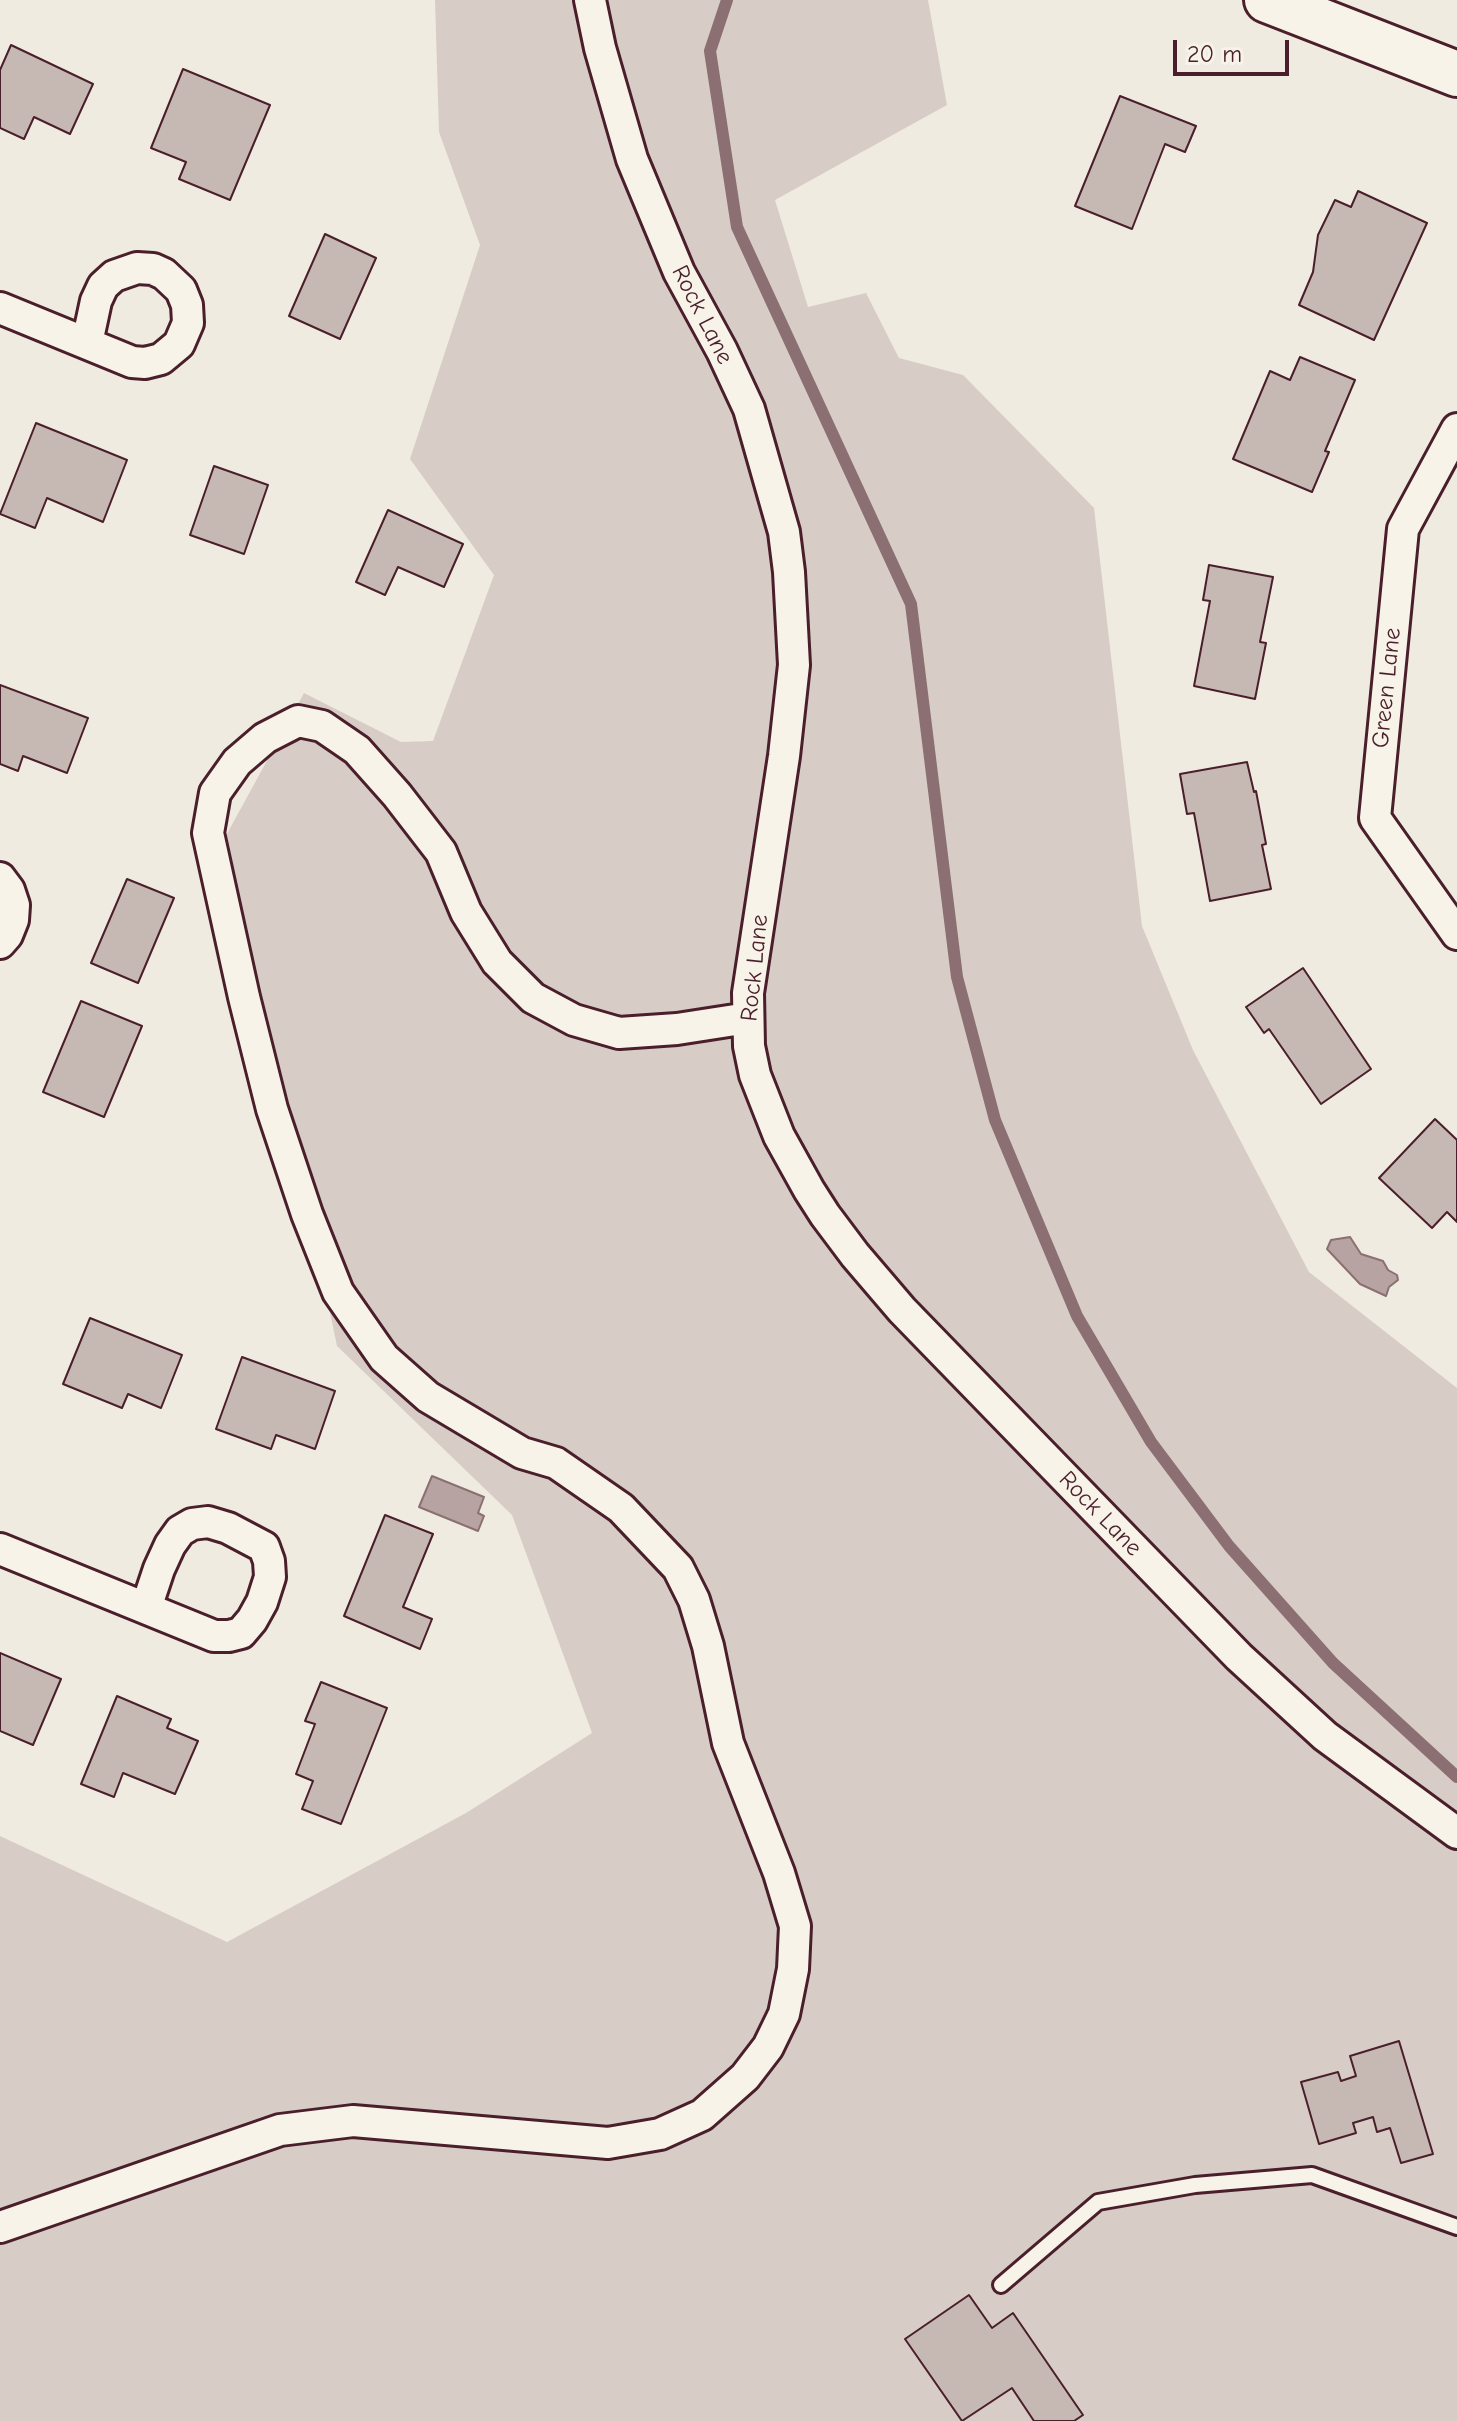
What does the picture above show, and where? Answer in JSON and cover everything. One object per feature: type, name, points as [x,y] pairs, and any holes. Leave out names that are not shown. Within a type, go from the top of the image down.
[{"type":"main road","points":[[1267,0],[1457,74]]},
{"type":"street","name":"Rock Lane","points":[[590,0],[600,48],[632,159],[679,272],[749,409],[784,532],[794,665],[748,993],[749,1046],[767,1109],[794,1165],[840,1235],[902,1310],[1239,1657],[1325,1736],[1457,1833]]},
{"type":"street","points":[[0,308],[87,343]]},
{"type":"street","name":"Green Lane","points":[[1457,429],[1403,529],[1375,818],[1457,934]]},
{"type":"street","points":[[0,2227],[280,2130],[353,2121],[608,2143],[660,2134],[702,2115],[745,2077],[768,2047],[784,2014],[793,1969],[795,1926],[779,1873],[728,1743],[708,1646],[694,1600],[678,1568],[621,1508],[556,1463],[522,1453],[428,1397],[384,1358],[338,1292],[307,1214],[272,1109],[244,997],[208,833],[215,793],[237,762],[265,738],[298,721],[322,726],[357,750],[397,795],[441,852],[466,912],[497,962],[533,998],[574,1020],[619,1033],[677,1029],[748,1018]]},
{"type":"street","points":[[0,878],[9,890],[14,905],[13,920],[0,943]]},
{"type":"street","points":[[0,1549],[146,1608]]},
{"type":"lane","points":[[1001,2285],[1098,2202],[1195,2185],[1312,2175],[1457,2227]]},
{"type":"shaded area","points":[[435,0],[928,0],[947,105],[775,200],[808,307],[866,293],[899,358],[963,375],[1094,508],[1142,926],[1193,1050],[1309,1272],[1457,1388],[1457,2421],[0,2421],[0,1836],[227,1942],[466,1813],[592,1733],[512,1515],[337,1346],[299,1164],[234,911],[223,841],[304,693],[401,742],[433,741],[494,575],[410,459],[480,245],[439,132]]},
{"type":"shaded area","points":[[1350,1237],[1361,1254],[1383,1261],[1388,1270],[1397,1275],[1398,1280],[1389,1287],[1386,1296],[1360,1284],[1327,1249],[1331,1240]]},
{"type":"shaded area","points":[[432,1476],[484,1497],[478,1513],[484,1516],[478,1531],[419,1507]]},
{"type":"building","points":[[11,45],[93,84],[70,134],[34,117],[24,139],[0,128],[0,70]]},
{"type":"building","points":[[183,69],[270,105],[230,200],[179,179],[186,162],[151,148]]},
{"type":"building","points":[[1120,96],[1196,126],[1185,152],[1165,144],[1132,229],[1075,206]]},
{"type":"building","points":[[1358,191],[1427,223],[1374,340],[1299,305],[1313,272],[1318,235],[1335,200],[1351,207]]},
{"type":"building","points":[[325,234],[376,258],[340,339],[289,316]]},
{"type":"building","points":[[1300,357],[1355,380],[1325,451],[1329,452],[1312,492],[1233,459],[1270,371],[1290,380]]},
{"type":"building","points":[[36,423],[127,460],[103,522],[47,498],[35,528],[0,514]]},
{"type":"building","points":[[214,466],[268,485],[244,554],[190,535]]},
{"type":"building","points":[[388,510],[463,544],[444,587],[398,567],[385,595],[356,582]]},
{"type":"building","points":[[1209,565],[1273,577],[1260,642],[1266,643],[1255,699],[1194,686],[1210,601],[1203,600]]},
{"type":"building","points":[[0,685],[88,718],[67,773],[23,756],[18,771],[0,764]]},
{"type":"building","points":[[1247,762],[1256,791],[1271,889],[1210,901],[1194,813],[1187,814],[1180,774]]},
{"type":"building","points":[[127,879],[174,898],[138,983],[91,963]]},
{"type":"building","points":[[1303,968],[1371,1069],[1321,1104],[1269,1029],[1264,1033],[1246,1007]]},
{"type":"building","points":[[81,1001],[142,1026],[104,1117],[43,1092]]},
{"type":"building","points":[[1435,1119],[1457,1140],[1457,1222],[1447,1212],[1432,1228],[1379,1178]]},
{"type":"building","points":[[90,1318],[182,1355],[161,1408],[128,1394],[122,1408],[63,1384]]},
{"type":"building","points":[[242,1357],[335,1391],[315,1449],[276,1435],[271,1449],[216,1429]]},
{"type":"building","points":[[385,1515],[433,1534],[403,1607],[432,1619],[420,1649],[344,1616]]},
{"type":"building","points":[[0,1653],[61,1679],[33,1745],[0,1731]]},
{"type":"building","points":[[321,1682],[387,1708],[341,1824],[302,1809],[313,1781],[296,1774],[315,1724],[305,1721]]},
{"type":"building","points":[[117,1696],[171,1719],[167,1728],[198,1741],[175,1794],[123,1773],[114,1797],[81,1784]]},
{"type":"building","points":[[1399,2041],[1433,2154],[1401,2163],[1390,2128],[1377,2132],[1373,2117],[1353,2123],[1356,2133],[1319,2144],[1301,2082],[1338,2072],[1341,2081],[1356,2076],[1350,2056]]},
{"type":"building","points":[[969,2295],[992,2328],[1013,2313],[1083,2415],[1074,2421],[1034,2421],[1012,2388],[962,2421],[905,2339]]},
{"type":"waterway","points":[[727,0],[710,51],[737,227],[911,604],[957,977],[995,1120],[1077,1316],[1151,1442],[1229,1546],[1333,1663],[1457,1777]]}]
